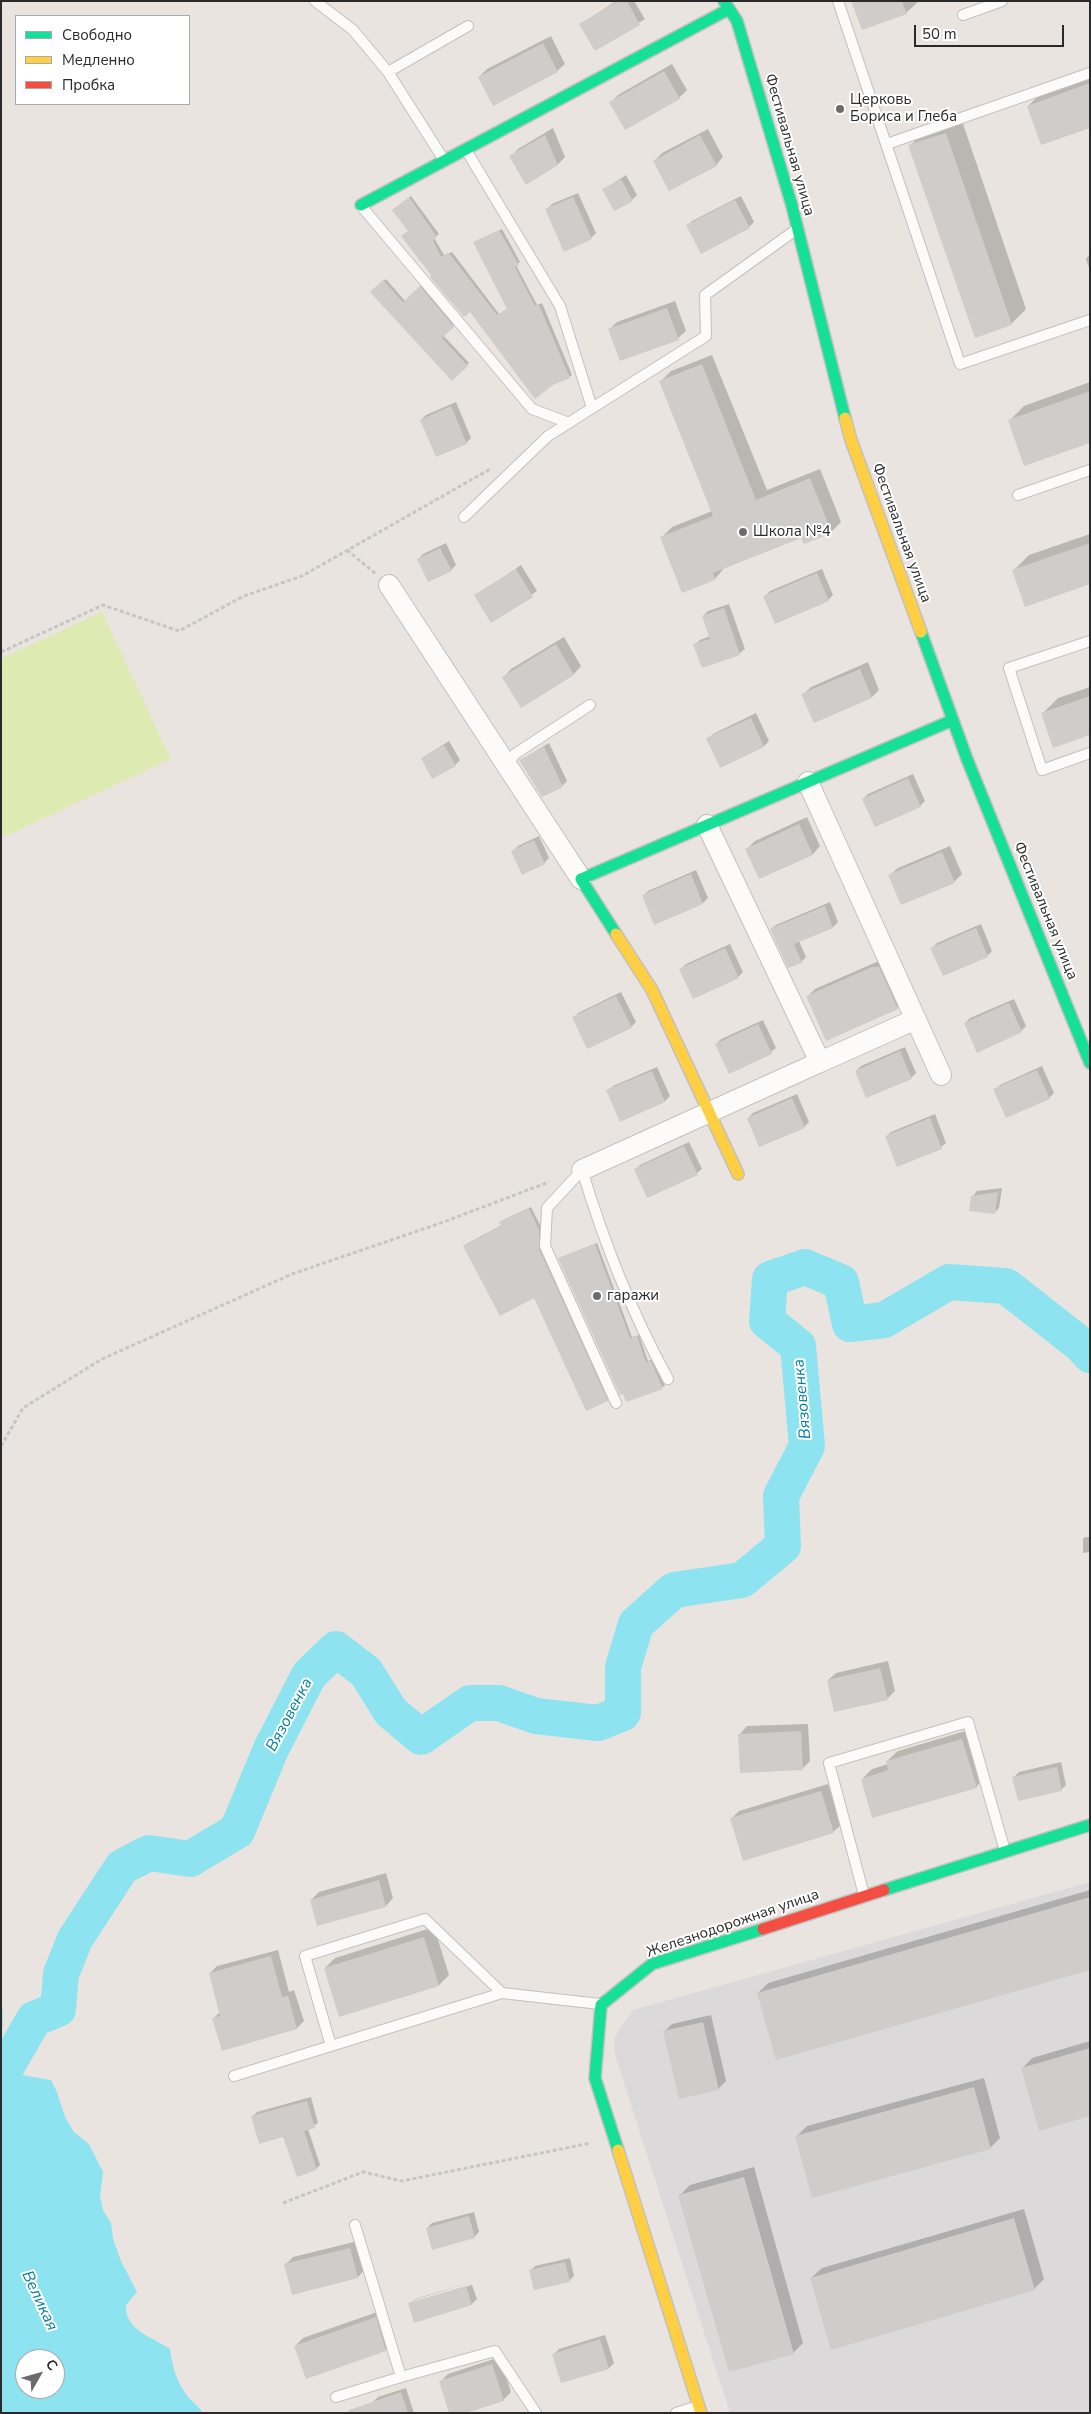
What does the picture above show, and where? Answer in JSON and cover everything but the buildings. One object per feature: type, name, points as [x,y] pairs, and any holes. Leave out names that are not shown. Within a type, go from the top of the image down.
[{"type":"main road","points":[[361,205],[727,5]]},
{"type":"main road","name":"Фестивальная улица","points":[[727,5],[737,21],[797,228],[851,440],[953,720],[1090,1063]]},
{"type":"main road","points":[[738,1174],[652,990],[581,879],[953,720]]},
{"type":"main road","name":"Железнодорожная улица","points":[[601,2005],[652,1964],[1090,1825]]},
{"type":"main road","points":[[601,2005],[595,2078],[700,2409]]},
{"type":"street","points":[[389,585],[581,879]]},
{"type":"street","points":[[808,782],[941,1075]]},
{"type":"street","points":[[707,825],[820,1062]]},
{"type":"street","points":[[582,1170],[916,1019]]},
{"type":"lane","points":[[315,1],[353,30],[388,72],[444,160]]},
{"type":"lane","points":[[838,1],[960,364],[1090,320]]},
{"type":"lane","points":[[963,15],[1002,1]]},
{"type":"lane","points":[[388,72],[468,26]]},
{"type":"lane","points":[[887,144],[1090,74]]},
{"type":"lane","points":[[466,149],[560,306],[592,408]]},
{"type":"lane","points":[[361,205],[532,409],[569,423]]},
{"type":"lane","points":[[464,517],[548,436],[706,336],[705,295],[797,228]]},
{"type":"lane","points":[[1018,495],[1090,470]]},
{"type":"lane","points":[[1090,641],[1009,668],[1042,770],[1090,753]]},
{"type":"lane","points":[[507,765],[515,754],[590,705]]},
{"type":"lane","points":[[582,1170],[599,1226],[624,1290],[639,1325],[668,1379]]},
{"type":"lane","points":[[582,1170],[547,1208],[545,1246],[616,1403]]},
{"type":"lane","points":[[864,1896],[829,1763],[968,1722],[1005,1852]]},
{"type":"lane","points":[[331,2046],[305,1956],[425,1919],[502,1993]]},
{"type":"lane","points":[[234,2076],[502,1993],[601,2005]]},
{"type":"lane","points":[[355,2225],[401,2377]]},
{"type":"lane","points":[[336,2397],[495,2351],[536,2413]]},
{"type":"lane","points":[[676,2413],[700,2409]]},
{"type":"path","points":[[1,652],[102,605],[179,632],[244,596],[302,576],[498,464]]},
{"type":"path","points":[[347,550],[389,585]]},
{"type":"path","points":[[1,1446],[23,1408],[102,1359],[292,1274],[438,1224],[582,1170]]},
{"type":"path","points":[[283,2203],[363,2172],[402,2181],[474,2165],[614,2139]]},
{"type":"shaded area","points":[[1090,1882],[1090,2413],[730,2413],[615,2055],[614,2039],[622,2025],[633,2010]]},
{"type":"green space","points":[[102,612],[171,759],[1,838],[1,659]]},
{"type":"water","name":"Великая","points":[[1,1998],[3,2014],[2,2038],[7,2066],[21,2075],[51,2080],[65,2117],[74,2132],[89,2144],[103,2172],[100,2197],[103,2210],[111,2223],[113,2239],[121,2261],[137,2292],[126,2305],[130,2321],[141,2332],[170,2349],[181,2387],[203,2413],[1,2413]]},
{"type":"waterway","name":"Вязовенка","points":[[1,2068],[7,2066],[34,2019],[58,2009],[61,1974],[75,1939],[122,1867],[149,1853],[190,1859],[237,1831],[271,1749],[309,1675],[336,1649],[366,1672],[391,1712],[421,1737],[470,1703],[499,1703],[536,1716],[598,1723],[623,1713],[623,1667],[636,1624],[674,1590],[742,1580],[783,1546],[781,1496],[807,1446],[798,1346],[767,1321],[770,1279],[805,1267],[841,1282],[850,1324],[884,1320],[949,1282],[1006,1286],[1080,1344],[1090,1355]]},
{"type":"traffic: fast","points":[[724,1],[737,21],[792,206],[845,418]]},
{"type":"traffic: fast","points":[[361,205],[729,9]]},
{"type":"traffic: fast","points":[[921,632],[967,759],[1090,1063]]},
{"type":"traffic: fast","points":[[616,934],[581,879],[953,720]]},
{"type":"traffic: fast","points":[[884,1890],[1090,1825]]},
{"type":"traffic: fast","points":[[618,2150],[595,2078],[601,2005],[652,1964],[763,1929]]},
{"type":"traffic: slow","points":[[845,418],[851,440],[921,632]]},
{"type":"traffic: slow","points":[[616,934],[652,990],[738,1174]]},
{"type":"traffic: slow","points":[[618,2150],[701,2413]]},
{"type":"traffic: jam","points":[[763,1929],[884,1890]]},
{"type":"place","name":"Церковь Бориса и Глеба","points":[[840,109]]},
{"type":"place","name":"Школа №4","points":[[743,532]]},
{"type":"place","name":"гаражи","points":[[597,1296]]}]
